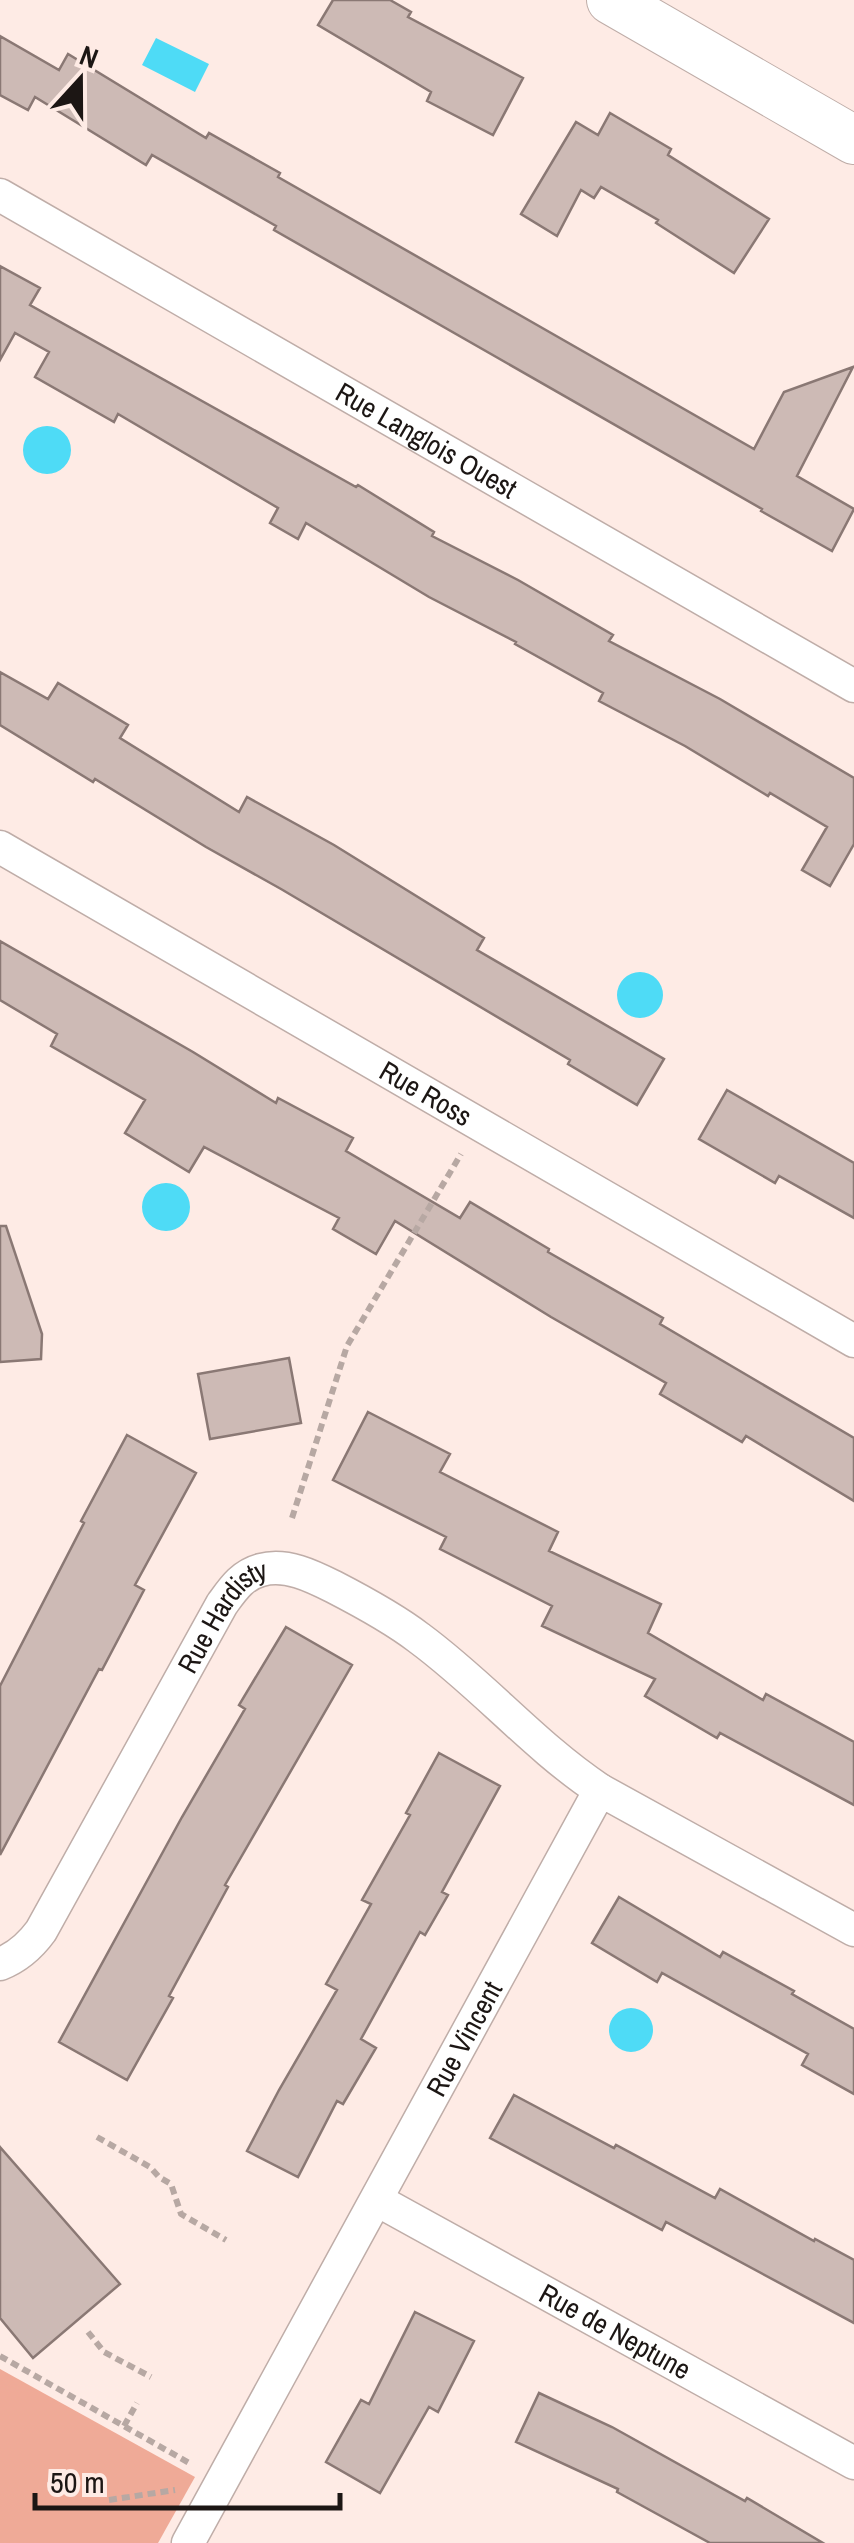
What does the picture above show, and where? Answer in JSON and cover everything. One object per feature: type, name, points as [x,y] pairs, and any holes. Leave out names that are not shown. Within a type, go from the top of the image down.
[{"type":"street","points":[[611,0],[854,140]]},
{"type":"street","name":"Rue Langlois Ouest","points":[[0,195],[854,686]]},
{"type":"street","name":"Rue Ross","points":[[0,847],[854,1341]]},
{"type":"street","name":"Rue Hardisty","points":[[0,1964],[30,1946],[42,1931],[222,1604],[247,1575],[264,1568],[304,1573],[400,1625],[439,1653],[569,1768],[600,1790]]},
{"type":"street","points":[[600,1790],[854,1930]]},
{"type":"street","name":"Rue Vincent","points":[[188,2543],[600,1790]]},
{"type":"street","name":"Rue de Neptune","points":[[377,2200],[854,2463]]},
{"type":"path","points":[[292,1518],[347,1346],[468,1142]]},
{"type":"path","points":[[97,2137],[150,2167],[171,2184],[181,2214],[226,2240]]},
{"type":"path","points":[[88,2332],[104,2352],[151,2377]]},
{"type":"path","points":[[0,2356],[192,2465]]},
{"type":"path","points":[[124,2426],[137,2403]]},
{"type":"path","points":[[108,2500],[186,2491]]},
{"type":"shaded area","points":[[0,2369],[195,2477],[158,2543],[0,2543]]},
{"type":"water","points":[[156,38],[209,64],[195,92],[142,65]]},
{"type":"water","points":[[47,426],[64,433],[71,450],[64,467],[47,474],[30,467],[23,450],[30,433]]},
{"type":"water","points":[[640,972],[656,979],[663,995],[656,1011],[640,1018],[624,1011],[617,995],[624,979]]},
{"type":"water","points":[[166,1183],[183,1190],[190,1207],[183,1224],[166,1231],[149,1224],[142,1207],[149,1190]]},
{"type":"water","points":[[631,2008],[647,2014],[653,2030],[647,2046],[631,2052],[615,2046],[609,2030],[615,2014]]},
{"type":"building","points":[[333,0],[390,0],[411,12],[408,17],[523,78],[493,135],[427,101],[431,92],[318,25]]},
{"type":"building","points":[[0,36],[59,70],[68,54],[206,138],[209,133],[280,173],[278,177],[754,449],[784,392],[853,367],[797,476],[854,509],[832,551],[274,230],[276,226],[152,155],[146,165],[35,97],[28,110],[0,95]]},
{"type":"building","points":[[610,113],[671,149],[668,155],[769,219],[734,273],[656,223],[658,220],[601,187],[594,198],[581,190],[557,236],[521,214],[576,122],[598,135]]},
{"type":"building","points":[[0,266],[40,288],[30,305],[358,485],[434,532],[432,536],[613,635],[609,641],[720,699],[854,778],[854,844],[830,886],[802,870],[827,827],[599,701],[603,693],[429,597],[306,523],[298,539],[270,523],[278,508],[118,414],[114,422],[35,377],[49,352],[15,333],[0,360]]},
{"type":"building","points":[[0,672],[48,699],[58,683],[128,725],[120,738],[239,812],[247,797],[334,845],[484,938],[477,950],[664,1059],[637,1105],[568,1064],[570,1060],[0,725]]},
{"type":"building","points":[[0,941],[276,1103],[278,1098],[353,1138],[346,1151],[460,1218],[470,1202],[663,1318],[660,1324],[854,1438],[854,1501],[746,1436],[742,1442],[660,1394],[666,1383],[395,1221],[376,1254],[333,1229],[339,1218],[204,1147],[189,1172],[125,1133],[145,1100],[51,1046],[57,1034],[0,1000]]},
{"type":"building","points":[[727,1090],[854,1163],[854,1218],[779,1176],[775,1183],[699,1139]]},
{"type":"building","points":[[0,1226],[6,1226],[42,1334],[41,1359],[0,1362]]},
{"type":"building","points":[[289,1358],[301,1423],[210,1439],[198,1374]]},
{"type":"building","points":[[368,1412],[450,1454],[440,1472],[558,1532],[549,1551],[661,1604],[648,1633],[763,1700],[766,1694],[854,1742],[854,1805],[720,1733],[717,1738],[645,1696],[655,1679],[542,1626],[552,1606],[440,1549],[446,1537],[333,1480]]},
{"type":"building","points":[[127,1435],[196,1473],[135,1585],[144,1590],[0,1855],[0,1686]]},
{"type":"building","points":[[286,1627],[352,1665],[225,1885],[228,1887],[169,1996],[173,1998],[127,2080],[59,2042],[245,1709],[239,1705]]},
{"type":"building","points":[[439,1753],[500,1786],[442,1892],[448,1895],[425,1935],[420,1932],[361,2039],[376,2048],[343,2104],[337,2101],[298,2177],[247,2151],[337,1990],[326,1984],[371,1904],[362,1900],[410,1815],[406,1813]]},
{"type":"building","points":[[619,1897],[720,1957],[723,1952],[794,1991],[792,1994],[854,2029],[854,2094],[802,2065],[808,2054],[662,1973],[657,1982],[592,1943]]},
{"type":"building","points":[[514,2095],[715,2198],[720,2189],[854,2260],[854,2323],[666,2222],[662,2230],[490,2138]]},
{"type":"building","points":[[0,2147],[120,2284],[33,2358],[0,2318]]},
{"type":"building","points":[[415,2312],[474,2341],[438,2412],[429,2407],[380,2493],[326,2462],[361,2400],[369,2404]]},
{"type":"building","points":[[539,2393],[612,2427],[745,2501],[747,2498],[823,2543],[710,2543],[617,2492],[618,2489],[516,2442]]}]
